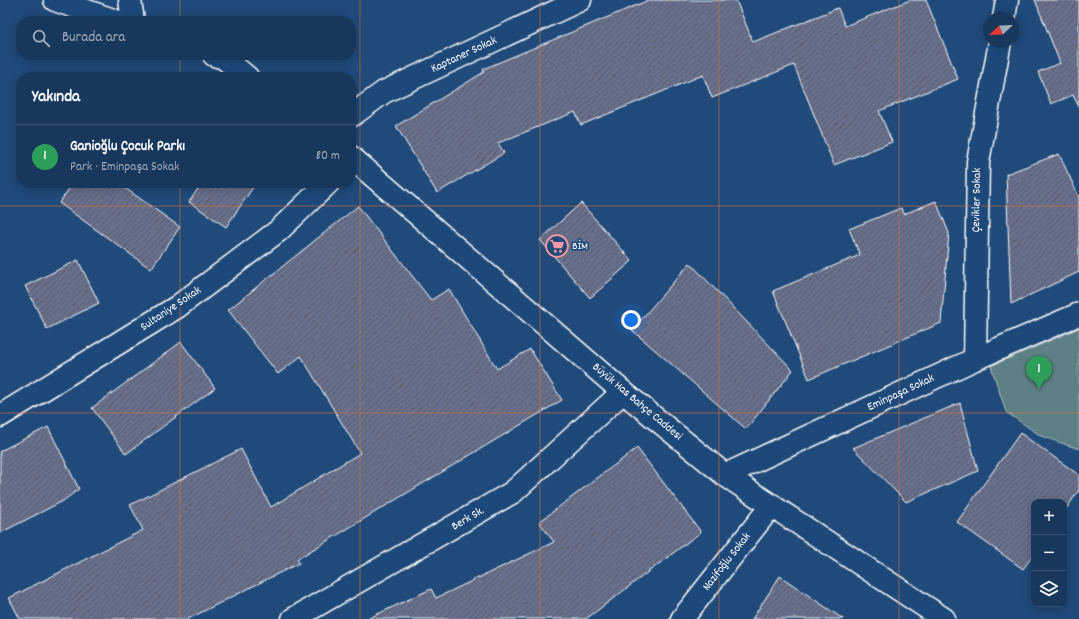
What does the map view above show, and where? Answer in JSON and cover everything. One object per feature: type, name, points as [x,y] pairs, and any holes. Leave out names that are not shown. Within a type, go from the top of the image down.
[{"type":"street","points":[[55,0],[101,16]]},
{"type":"street","points":[[130,0],[132,16]]},
{"type":"street","name":"Kaptaner Sokak","points":[[356,112],[384,92],[580,0]]},
{"type":"street","points":[[1005,12],[1007,0]]},
{"type":"street","name":"Çevikler Sokak","points":[[974,360],[978,162],[999,48]]},
{"type":"street","points":[[226,60],[241,72]]},
{"type":"street","name":"Büyük Has Bahçe Caddesi","points":[[356,162],[623,392],[725,475],[944,619]]},
{"type":"street","name":"Sultaniye Sokak","points":[[0,416],[177,307],[278,231],[323,188]]},
{"type":"street","name":"Eminpaşa Sokak","points":[[725,475],[974,360],[1079,314]]},
{"type":"street","name":"Berk Sk.","points":[[294,619],[513,492],[623,392]]},
{"type":"street","name":"Nazifoğlu Sokak","points":[[682,619],[772,505]]},
{"type":"green space","points":[[1079,328],[1079,449],[1041,436],[1006,412],[991,366]]},
{"type":"building","points":[[649,0],[736,0],[753,42],[838,8],[845,26],[910,0],[926,0],[958,79],[879,111],[892,142],[834,165],[794,65],[712,98],[703,75],[581,125],[575,112],[498,143],[504,153],[437,193],[396,126],[484,72],[483,69]]},
{"type":"building","points":[[1035,0],[1079,0],[1079,107],[1073,95],[1051,104],[1038,72],[1060,63]]},
{"type":"building","points":[[1059,154],[1079,197],[1079,272],[1011,304],[1006,174]]},
{"type":"building","points":[[70,188],[125,188],[180,227],[151,269],[59,203]]},
{"type":"building","points":[[199,188],[253,188],[226,227],[189,202]]},
{"type":"building","points":[[936,201],[949,233],[941,323],[809,379],[773,291],[860,255],[849,229],[901,208],[904,214]]},
{"type":"building","points":[[581,203],[632,261],[590,298],[540,240]]},
{"type":"building","points":[[358,206],[431,300],[449,289],[497,369],[530,349],[562,400],[297,559],[299,563],[188,619],[20,619],[9,598],[143,530],[130,505],[241,449],[271,507],[360,453],[301,356],[278,374],[228,310]]},
{"type":"building","points":[[78,260],[99,303],[47,329],[25,286]]},
{"type":"building","points":[[690,263],[793,370],[746,429],[632,330]]},
{"type":"building","points":[[181,342],[215,388],[126,454],[92,408]]},
{"type":"building","points":[[960,403],[978,471],[906,502],[853,448]]},
{"type":"building","points":[[48,427],[79,489],[63,501],[0,533],[0,451]]},
{"type":"building","points":[[1020,433],[1079,475],[1079,490],[1067,508],[1067,499],[1031,499],[1031,558],[1023,569],[957,522]]},
{"type":"building","points":[[637,448],[701,532],[586,619],[367,619],[431,589],[436,598],[554,542],[539,522]]},
{"type":"building","points":[[780,576],[843,619],[752,619]]},
{"type":"place","name":"BİM","points":[[557,246]]},
{"type":"place","name":"Ganioğlu Çocuk Parkı","points":[[1039,389]]}]
